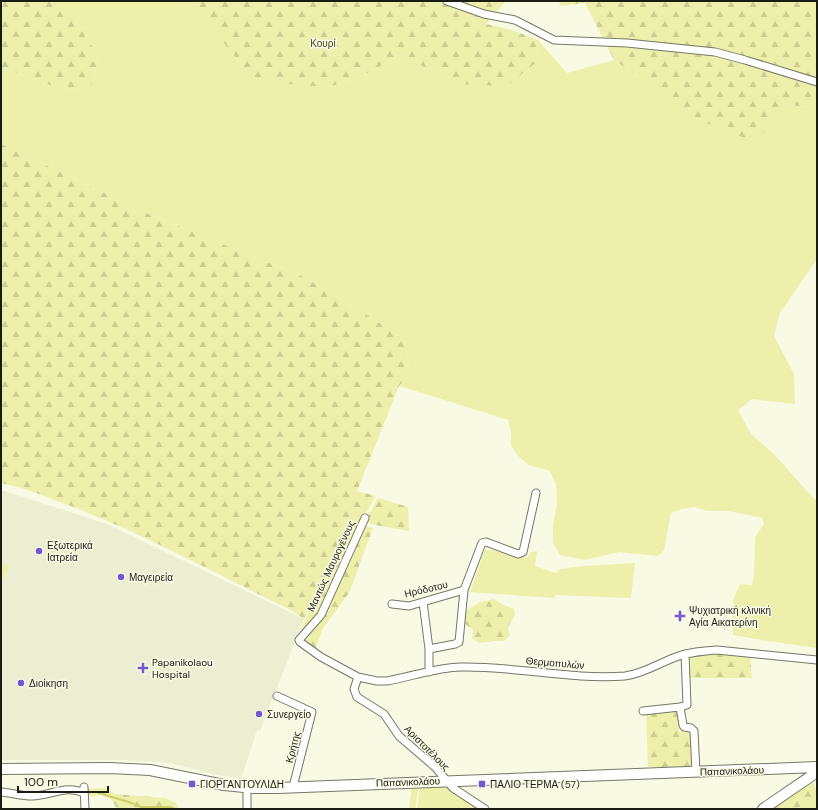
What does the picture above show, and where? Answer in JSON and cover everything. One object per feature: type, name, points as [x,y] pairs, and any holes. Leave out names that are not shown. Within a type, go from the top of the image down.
[{"type":"main road","name":"Παπανικολάου","points":[[1,769],[109,768],[150,770],[207,782],[248,787],[293,787],[817,767]]},
{"type":"main road","points":[[763,809],[817,772]]},
{"type":"street","points":[[447,1],[484,14],[515,20],[554,40],[627,43],[715,52],[817,82]]},
{"type":"street","points":[[429,649],[459,642],[464,590],[483,542],[518,554],[524,550],[536,493]]},
{"type":"street","name":"Μαντώς Μαυρογένους","points":[[299,640],[321,615],[365,518]]},
{"type":"street","name":"Ηρόδοτου","points":[[392,604],[409,606],[464,590]]},
{"type":"street","points":[[423,602],[429,649],[429,672]]},
{"type":"street","name":"Θερμοπυλών","points":[[299,640],[321,657],[358,677],[387,681],[459,666],[501,667],[579,676],[624,676],[641,672],[685,654],[717,650],[817,660]]},
{"type":"street","points":[[685,654],[683,725],[684,727],[691,728],[694,731],[696,772]]},
{"type":"street","name":"Αριστοτέλους","points":[[358,677],[354,689],[357,697],[384,714],[399,736],[435,767],[446,781],[457,791],[485,809]]},
{"type":"street","name":"Κρήτης","points":[[277,696],[312,712],[293,787]]},
{"type":"street","points":[[643,711],[683,706]]},
{"type":"street","points":[[247,809],[248,787]]},
{"type":"street","points":[[1,792],[32,796],[47,795],[59,790],[84,790],[85,809]]},
{"type":"shaded area","name":"Papanikolaou Hospital","points":[[1,490],[107,524],[304,619],[260,731],[258,730],[256,733],[241,779],[207,773],[175,764],[147,761],[1,760]]},
{"type":"green space","points":[[1,1],[52,1],[56,3],[82,29],[99,59],[91,86],[75,90],[61,89],[1,67]]},
{"type":"green space","points":[[52,1],[184,1],[195,7],[251,77],[327,87],[355,80],[400,55],[458,84],[537,62],[538,40],[567,73],[614,60],[673,100],[699,120],[789,105],[817,108],[817,259],[780,313],[774,336],[794,374],[795,404],[752,399],[738,410],[751,434],[774,454],[814,499],[817,500],[817,648],[733,635],[733,600],[740,584],[752,585],[754,575],[755,537],[764,524],[762,518],[729,511],[708,511],[694,507],[682,509],[671,513],[664,550],[658,556],[619,552],[585,560],[560,555],[553,543],[553,524],[557,504],[556,484],[550,471],[529,465],[517,455],[511,445],[511,431],[508,420],[400,386],[410,375],[405,340],[304,277],[153,216],[1,144],[1,67],[61,89],[75,90],[91,86],[99,59],[82,29]]},
{"type":"green space","name":"Κουρί","points":[[184,1],[506,1],[486,24],[512,30],[538,40],[537,62],[506,86],[458,84],[400,55],[355,80],[327,87],[288,84],[251,77],[195,7]]},
{"type":"green space","points":[[558,1],[817,1],[817,108],[789,105],[755,142],[699,120],[673,100],[614,60],[585,3],[561,6]]},
{"type":"green space","points":[[1,144],[153,216],[304,277],[405,340],[410,375],[399,386],[357,491],[376,496],[362,520],[320,614],[302,633],[300,633],[328,564],[304,619],[291,610],[131,531],[39,494],[1,483]]},
{"type":"green space","points":[[378,498],[408,507],[409,531],[365,522]]},
{"type":"green space","points":[[363,525],[373,528],[349,593],[323,628],[315,651],[301,640],[323,616]]},
{"type":"green space","points":[[485,549],[527,558],[531,552],[537,551],[535,566],[555,573],[560,569],[583,566],[635,563],[631,598],[556,595],[554,598],[470,592]]},
{"type":"green space","points":[[1,562],[8,566],[8,569],[1,582]]},
{"type":"green space","points":[[494,599],[503,605],[514,609],[515,615],[508,627],[510,636],[504,641],[479,643],[472,638],[473,630],[464,623],[467,610],[480,602]]},
{"type":"green space","points":[[716,653],[750,654],[752,678],[689,678],[689,657]]},
{"type":"green space","points":[[678,712],[679,732],[691,731],[693,768],[648,767],[646,713]]},
{"type":"green space","points":[[813,782],[817,792],[817,809],[772,809]]},
{"type":"green space","points":[[447,785],[480,809],[417,809],[420,787]]},
{"type":"green space","points":[[412,786],[419,786],[415,809],[409,809]]},
{"type":"green space","points":[[106,788],[115,794],[165,798],[176,803],[181,809],[117,809],[108,796],[100,795],[85,797],[85,789]]},
{"type":"waterway","points":[[98,793],[141,807],[170,807],[174,809]]},
{"type":"place","name":"Εξωτερικά Ιατρεία","points":[[39,551]]},
{"type":"place","name":"Μαγειρεία","points":[[121,577]]},
{"type":"place","name":"Ψυχιατρική κλινική Αγία Αικατερίνη","points":[[680,616]]},
{"type":"place","name":"Papanikolaou Hospital","points":[[143,668]]},
{"type":"place","name":"Διοίκηση","points":[[21,683]]},
{"type":"place","name":"Συνεργείο","points":[[259,714]]},
{"type":"place","name":"ΓΙΟΡΓΑΝΤΟΥΛΙΔΗ","points":[[192,784]]},
{"type":"place","name":"ΠΑΛΙΟ ΤΕΡΜΑ (57)","points":[[482,784]]}]
